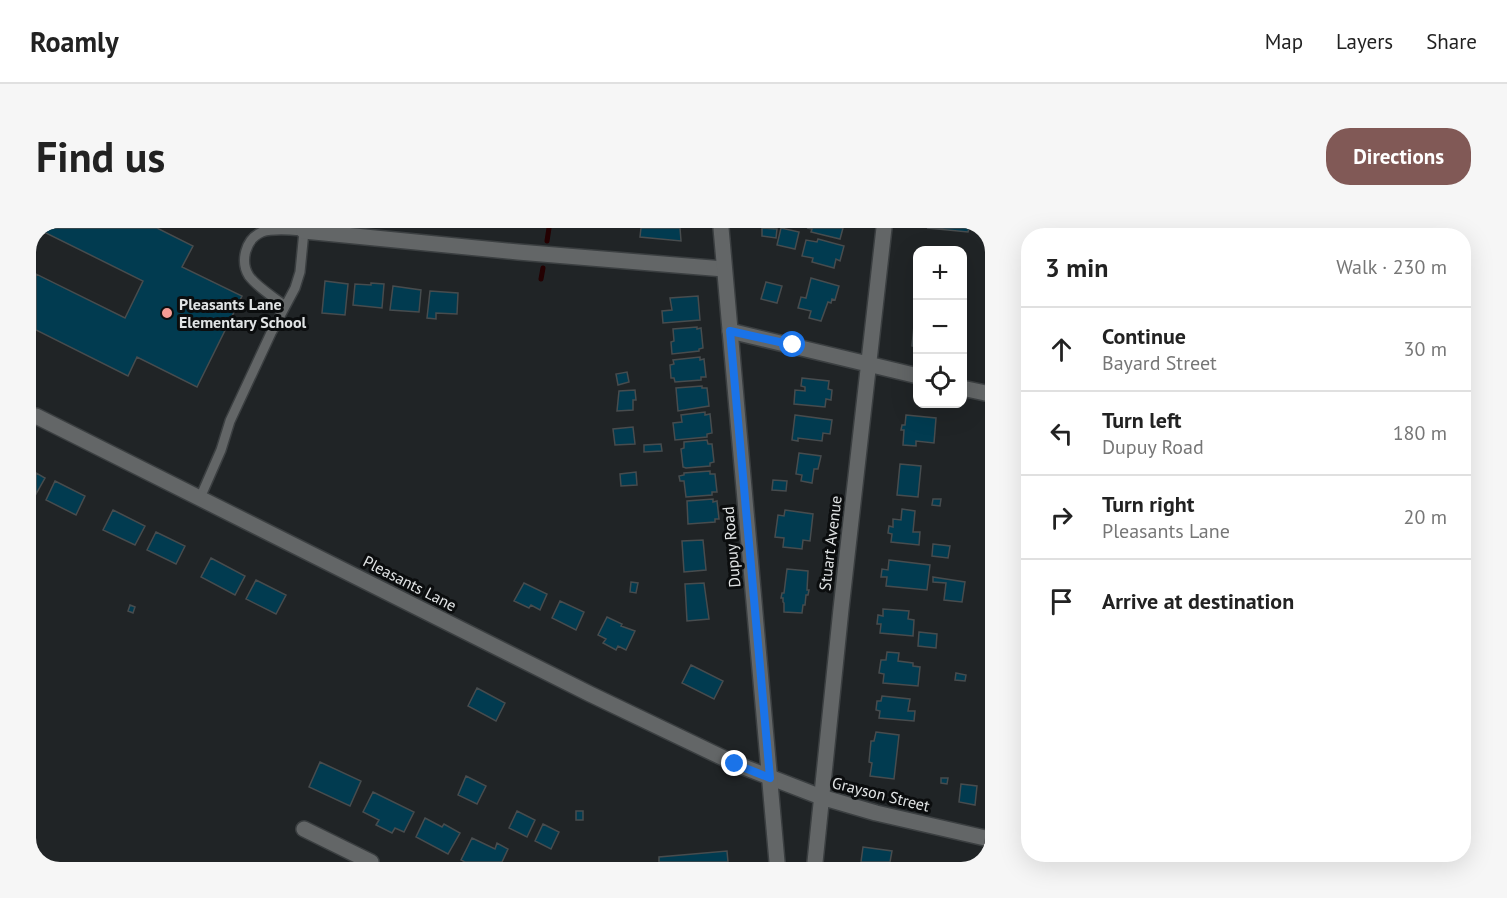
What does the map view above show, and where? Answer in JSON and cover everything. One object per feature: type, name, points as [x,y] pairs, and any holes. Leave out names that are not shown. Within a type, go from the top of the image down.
[{"type":"street","name":"Dupuy Road","points":[[721,228],[777,862]]},
{"type":"street","name":"Stuart Avenue","points":[[815,862],[868,364],[885,228]]},
{"type":"street","points":[[304,229],[518,252],[724,269]]},
{"type":"street","points":[[730,331],[913,375]]},
{"type":"street","points":[[967,389],[985,393]]},
{"type":"street","name":"Pleasants Lane","points":[[36,416],[601,699],[770,778]]},
{"type":"street","name":"Grayson Street","points":[[770,778],[876,813],[985,838]]},
{"type":"street","points":[[304,829],[371,862]]},
{"type":"lane","points":[[200,498],[221,450],[230,421],[271,333],[295,288],[300,272],[304,229],[262,232],[250,242],[245,253],[243,266],[251,278],[285,306]]},
{"type":"building","points":[[36,228],[157,228],[193,246],[182,267],[242,296],[197,387],[137,357],[128,376],[36,330],[36,274],[125,318],[143,281],[40,230],[36,239]]},
{"type":"building","points":[[641,228],[680,228],[681,241],[640,237]]},
{"type":"building","points":[[762,228],[777,229],[776,238],[762,236]]},
{"type":"building","points":[[781,228],[799,232],[795,249],[777,245]]},
{"type":"building","points":[[807,228],[843,228],[840,239],[811,232],[812,229]]},
{"type":"building","points":[[927,228],[969,228],[968,232]]},
{"type":"building","points":[[818,239],[844,246],[840,261],[836,259],[834,268],[812,262],[813,258],[802,256],[806,240],[817,242]]},
{"type":"building","points":[[811,278],[839,286],[835,300],[828,302],[821,321],[809,318],[811,311],[798,308],[801,297],[806,298]]},
{"type":"building","points":[[325,281],[348,284],[345,315],[322,313]]},
{"type":"building","points":[[766,282],[782,286],[777,303],[761,299]]},
{"type":"building","points":[[371,283],[384,284],[382,308],[353,305],[355,284],[371,285]]},
{"type":"building","points":[[393,286],[421,290],[419,312],[390,310]]},
{"type":"building","points":[[430,291],[458,293],[457,314],[436,313],[436,319],[427,318]]},
{"type":"building","points":[[698,296],[700,320],[663,323],[662,311],[672,310],[670,298]]},
{"type":"building","points":[[697,327],[697,329],[701,328],[703,348],[699,351],[672,354],[673,329]]},
{"type":"building","points":[[700,357],[700,360],[704,359],[706,377],[701,377],[701,380],[675,382],[674,378],[671,378],[670,365],[674,364],[673,360]]},
{"type":"building","points":[[627,372],[629,382],[618,385],[616,374]]},
{"type":"building","points":[[802,378],[829,381],[828,389],[832,390],[831,400],[826,399],[825,407],[794,404],[795,390],[805,391],[805,387],[801,386]]},
{"type":"building","points":[[702,386],[702,388],[707,388],[709,406],[678,411],[676,388]]},
{"type":"building","points":[[635,390],[636,400],[633,400],[633,410],[617,411],[619,391]]},
{"type":"building","points":[[705,412],[705,415],[710,414],[712,433],[707,434],[707,437],[675,440],[673,423],[682,422],[681,415]]},
{"type":"building","points":[[795,415],[832,420],[830,434],[823,433],[822,441],[798,438],[798,441],[792,440]]},
{"type":"building","points":[[906,415],[936,418],[934,443],[916,441],[916,446],[903,445],[904,430],[901,430],[902,425],[905,425]]},
{"type":"building","points":[[633,427],[635,444],[615,445],[613,429]]},
{"type":"building","points":[[707,440],[708,444],[712,444],[714,462],[710,463],[710,466],[683,467],[681,449],[684,448],[684,442]]},
{"type":"building","points":[[661,444],[662,451],[644,452],[644,445]]},
{"type":"building","points":[[799,453],[821,456],[818,469],[814,469],[812,483],[801,481],[802,475],[796,474]]},
{"type":"building","points":[[900,464],[921,466],[918,497],[897,495]]},
{"type":"building","points":[[710,471],[710,474],[715,474],[717,492],[712,492],[712,495],[686,497],[684,481],[680,481],[679,476],[684,473]]},
{"type":"building","points":[[636,472],[637,485],[621,486],[620,474]]},
{"type":"building","points":[[36,473],[45,478],[36,494]]},
{"type":"building","points":[[773,480],[787,481],[786,491],[772,490]]},
{"type":"building","points":[[55,481],[85,496],[76,515],[46,500]]},
{"type":"building","points":[[713,499],[713,502],[717,501],[719,519],[715,519],[715,522],[688,524],[687,501]]},
{"type":"building","points":[[933,499],[941,499],[940,506],[932,505]]},
{"type":"building","points":[[902,509],[915,511],[913,532],[920,532],[919,545],[891,542],[892,534],[888,533],[889,526],[893,527],[893,519],[901,520]]},
{"type":"building","points":[[113,510],[145,526],[135,545],[103,530]]},
{"type":"building","points":[[785,510],[813,514],[810,541],[803,540],[802,549],[783,547],[784,538],[775,537],[778,515],[784,516]]},
{"type":"building","points":[[156,532],[185,546],[176,564],[147,550]]},
{"type":"building","points":[[703,540],[706,570],[684,572],[682,541]]},
{"type":"building","points":[[933,544],[950,546],[948,558],[932,556]]},
{"type":"building","points":[[211,558],[245,576],[235,595],[201,577]]},
{"type":"building","points":[[889,560],[930,565],[927,590],[886,586],[887,577],[881,577],[882,569],[888,570]]},
{"type":"building","points":[[787,569],[808,571],[807,590],[809,590],[802,613],[784,612],[783,598],[781,598],[784,593]]},
{"type":"building","points":[[933,577],[965,582],[962,602],[944,600],[946,583],[933,582]]},
{"type":"building","points":[[256,580],[286,595],[276,614],[246,599]]},
{"type":"building","points":[[631,582],[638,583],[636,593],[630,592]]},
{"type":"building","points":[[524,583],[547,594],[540,610],[514,601]]},
{"type":"building","points":[[704,583],[709,619],[687,621],[685,584]]},
{"type":"building","points":[[560,601],[584,612],[576,630],[552,618]]},
{"type":"building","points":[[130,605],[135,607],[133,613],[128,611]]},
{"type":"building","points":[[883,609],[909,611],[908,619],[914,620],[913,636],[880,633],[881,624],[877,624],[878,615],[883,616]]},
{"type":"building","points":[[607,617],[635,631],[626,650],[618,646],[616,650],[603,643],[606,639],[598,635]]},
{"type":"building","points":[[919,632],[937,634],[936,648],[918,646]]},
{"type":"building","points":[[887,652],[899,653],[898,661],[913,663],[913,666],[920,667],[918,686],[883,683],[884,674],[879,673],[881,660],[886,660]]},
{"type":"building","points":[[691,665],[723,681],[714,699],[682,683]]},
{"type":"building","points":[[956,673],[966,675],[965,681],[955,680]]},
{"type":"building","points":[[477,688],[505,703],[496,721],[468,706]]},
{"type":"building","points":[[882,696],[910,699],[908,711],[915,711],[914,721],[879,718],[880,711],[876,710],[877,701],[881,701]]},
{"type":"building","points":[[876,732],[899,735],[894,779],[870,776],[871,741],[874,741]]},
{"type":"building","points":[[320,762],[361,781],[350,806],[309,787]]},
{"type":"building","points":[[466,776],[486,786],[477,804],[458,795]]},
{"type":"building","points":[[941,778],[948,778],[947,784],[941,783]]},
{"type":"building","points":[[961,784],[977,786],[975,805],[959,802]]},
{"type":"building","points":[[373,792],[414,812],[404,832],[395,828],[392,833],[376,825],[379,820],[363,812]]},
{"type":"building","points":[[517,811],[535,820],[527,837],[509,828]]},
{"type":"building","points":[[576,811],[583,811],[583,820],[576,820]]},
{"type":"building","points":[[425,818],[442,827],[444,824],[460,833],[448,854],[416,837]]},
{"type":"building","points":[[543,824],[559,832],[551,849],[535,841]]},
{"type":"building","points":[[472,838],[495,849],[497,843],[508,849],[502,862],[465,862],[461,860]]},
{"type":"building","points":[[863,847],[892,851],[890,862],[861,862]]},
{"type":"building","points":[[727,851],[728,862],[659,862],[659,857]]},
{"type":"waterway","points":[[547,241],[549,228]]},
{"type":"waterway","points":[[541,279],[543,268]]},
{"type":"place","name":"Pleasants Lane Elementary School","points":[[167,313]]},
{"type":"route","points":[[735,764],[770,778],[730,331],[793,345]]}]
